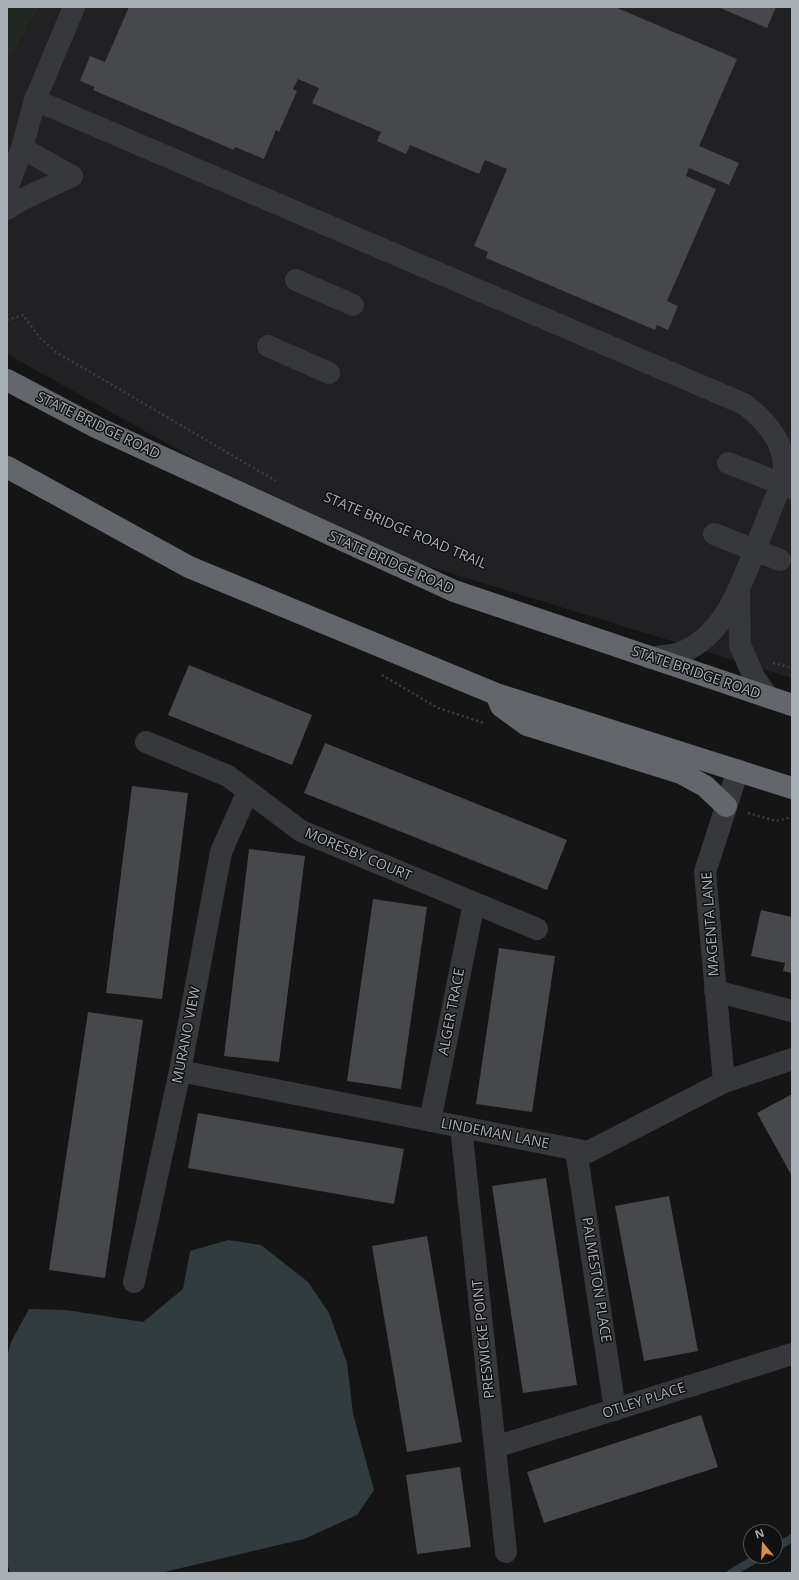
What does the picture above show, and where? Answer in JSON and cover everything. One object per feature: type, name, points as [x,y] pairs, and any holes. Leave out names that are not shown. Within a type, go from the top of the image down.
[{"type":"highway","name":"STATE BRIDGE ROAD","points":[[7,380],[96,427],[454,591],[792,705]]},
{"type":"highway","points":[[7,467],[189,567],[496,694],[792,788]]},
{"type":"highway","points":[[496,694],[501,706],[527,725],[681,773],[705,786],[726,806]]},
{"type":"street","points":[[7,190],[22,148],[35,100],[74,7]]},
{"type":"street","points":[[35,100],[744,404],[758,415],[771,429],[780,446],[784,464],[786,486],[754,551],[739,590],[725,614],[696,644],[680,653],[650,658]]},
{"type":"street","points":[[7,209],[24,199],[72,176],[22,148]]},
{"type":"street","points":[[296,280],[353,305]]},
{"type":"street","points":[[268,346],[329,373]]},
{"type":"street","points":[[728,462],[786,486]]},
{"type":"street","points":[[714,534],[780,560]]},
{"type":"street","points":[[739,590],[740,645],[754,677],[768,697]]},
{"type":"street","name":"MORESBY COURT","points":[[146,742],[228,776],[301,832],[537,929]]},
{"type":"street","name":"MAGENTA LANE","points":[[724,1082],[705,872],[738,770]]},
{"type":"street","name":"MURANO VIEW","points":[[134,1282],[180,1071],[221,852],[248,791]]},
{"type":"street","name":"ALGER TRACE","points":[[430,1121],[474,903]]},
{"type":"street","points":[[715,991],[792,1011]]},
{"type":"street","name":"LINDEMAN LANE","points":[[180,1071],[588,1152],[724,1082],[792,1059]]},
{"type":"street","name":"PRESWICKE POINT","points":[[461,1127],[506,1552]]},
{"type":"street","name":"PALMESTON PLACE","points":[[576,1150],[616,1410]]},
{"type":"street","name":"OTLEY PLACE","points":[[495,1448],[792,1354]]},
{"type":"path","points":[[7,320],[23,315],[40,338],[56,352],[283,485]]},
{"type":"path","points":[[744,654],[792,668]]},
{"type":"shaded area","points":[[7,7],[39,7],[7,64]]},
{"type":"shaded area","points":[[39,7],[792,7],[792,678],[336,538],[7,354],[7,64]]},
{"type":"shaded area","points":[[228,1240],[261,1245],[308,1282],[329,1313],[347,1363],[353,1414],[374,1490],[357,1515],[304,1539],[160,1573],[10,1573],[7,1562],[7,1357],[11,1342],[29,1309],[66,1310],[143,1322],[183,1289],[190,1251]]},
{"type":"building","points":[[129,7],[615,7],[737,59],[699,146],[739,163],[729,185],[689,168],[686,176],[716,189],[667,301],[678,306],[668,330],[657,325],[655,330],[486,258],[488,252],[474,246],[507,169],[485,160],[479,174],[410,145],[406,154],[377,141],[381,132],[312,103],[319,88],[298,79],[293,89],[297,91],[279,132],[276,130],[264,159],[235,147],[234,150],[93,90],[95,87],[80,81],[90,56],[105,62]]},
{"type":"building","points":[[718,7],[776,7],[767,28]]},
{"type":"building","points":[[189,665],[312,715],[292,765],[168,715]]},
{"type":"building","points":[[325,743],[567,840],[547,890],[304,793]]},
{"type":"building","points":[[132,786],[188,793],[162,999],[106,993]]},
{"type":"building","points":[[249,849],[305,856],[279,1062],[224,1056]]},
{"type":"building","points":[[373,899],[427,907],[401,1089],[347,1081]]},
{"type":"building","points":[[761,910],[792,917],[792,973],[783,971],[785,963],[751,956]]},
{"type":"building","points":[[499,948],[555,956],[532,1112],[476,1104]]},
{"type":"building","points":[[88,1012],[143,1020],[105,1278],[49,1270]]},
{"type":"building","points":[[792,1094],[792,1176],[757,1113]]},
{"type":"building","points":[[198,1113],[404,1149],[394,1204],[188,1168]]},
{"type":"building","points":[[546,1178],[577,1385],[523,1393],[492,1186]]},
{"type":"building","points":[[669,1196],[698,1351],[644,1361],[615,1206]]},
{"type":"building","points":[[427,1236],[462,1442],[407,1452],[372,1246]]},
{"type":"building","points":[[701,1415],[718,1467],[544,1523],[527,1472]]},
{"type":"building","points":[[460,1467],[471,1547],[417,1554],[406,1475]]},
{"type":"waterway","points":[[783,1543],[792,1538]]},
{"type":"waterway","points":[[731,1573],[747,1564]]}]
